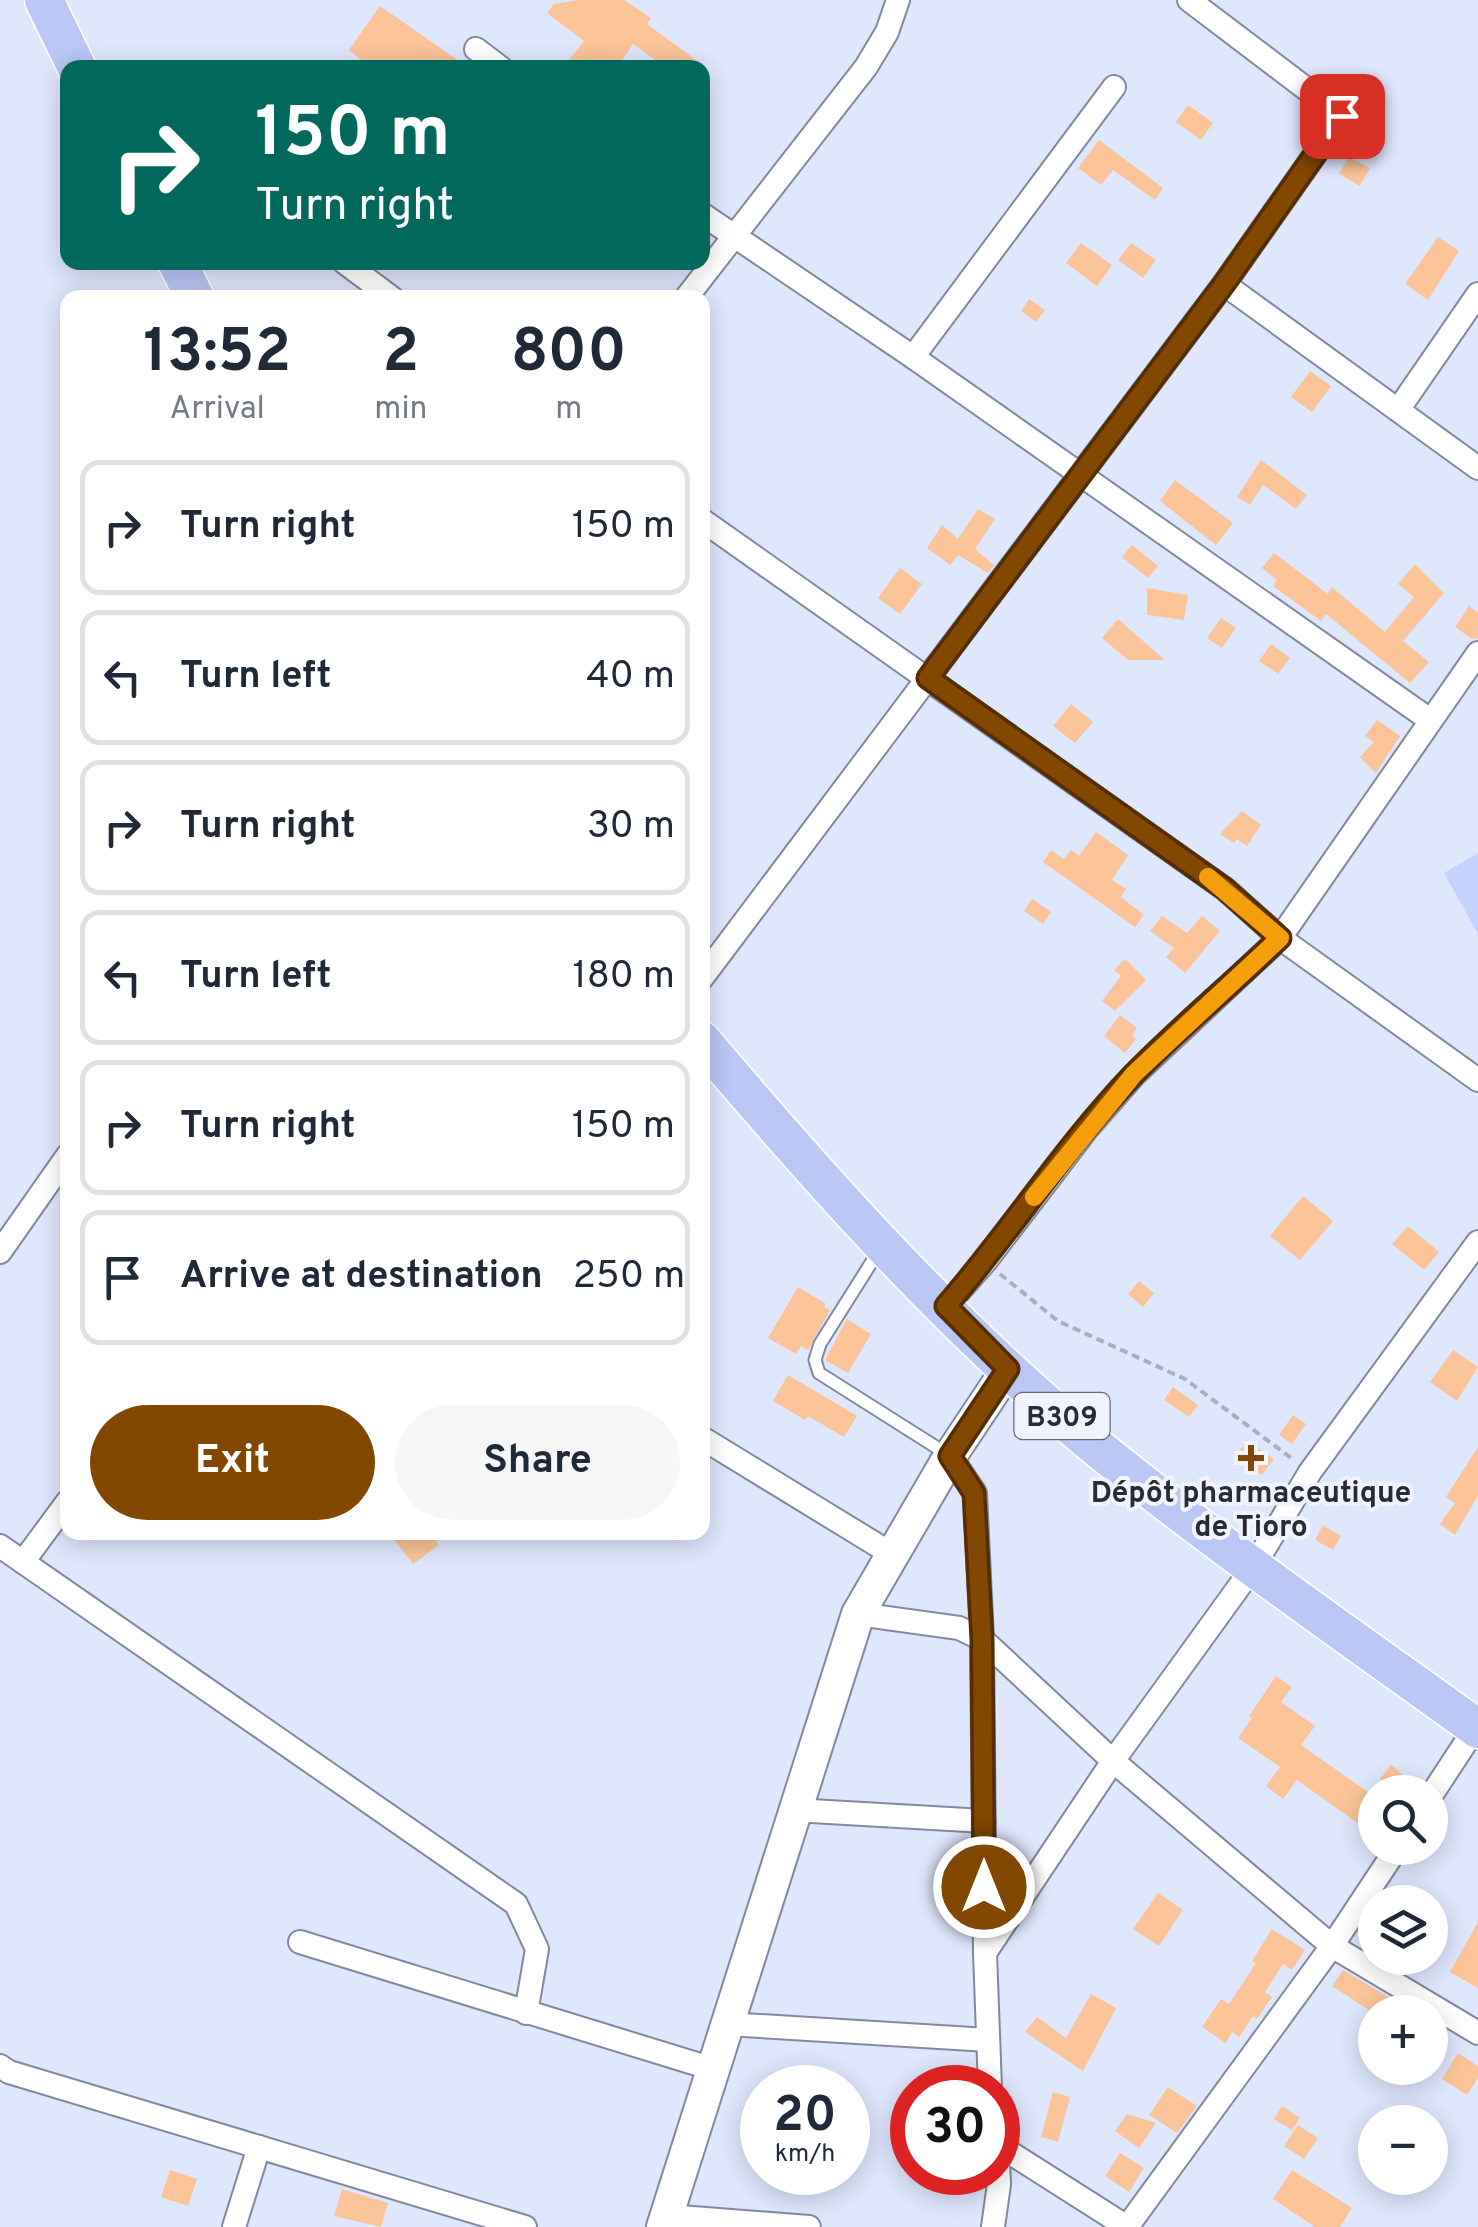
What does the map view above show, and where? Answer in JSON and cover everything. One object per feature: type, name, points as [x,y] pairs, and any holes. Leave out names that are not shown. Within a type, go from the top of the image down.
[{"type":"main road","points":[[44,0],[72,60]]},
{"type":"main road","name":"B309","points":[[710,1050],[816,1176],[1008,1369],[1104,1453],[1477,1727]]},
{"type":"main road","points":[[665,2221],[858,1614],[890,1553],[1008,1369]]},
{"type":"street","points":[[710,265],[866,67],[887,32],[898,0]]},
{"type":"street","points":[[710,967],[1224,284],[1342,116],[1188,0]]},
{"type":"street","points":[[476,49],[490,60]]},
{"type":"street","points":[[913,356],[1114,87]]},
{"type":"street","points":[[710,220],[913,356],[1430,720]]},
{"type":"street","points":[[355,270],[381,290]]},
{"type":"street","points":[[1224,284],[1478,468]]},
{"type":"street","points":[[1398,410],[1478,294]]},
{"type":"street","points":[[710,526],[1225,889],[1280,938],[1478,1080]]},
{"type":"street","points":[[946,1306],[1134,1074],[1280,938],[1478,653]]},
{"type":"street","points":[[0,1252],[60,1166]]},
{"type":"street","points":[[984,1952],[1113,1761],[1254,1566],[1310,1472],[1478,1242]]},
{"type":"street","points":[[710,1443],[890,1553]]},
{"type":"street","points":[[950,1456],[974,1493],[982,1639],[984,1952],[989,2065]]},
{"type":"street","points":[[23,1562],[60,1512]]},
{"type":"street","points":[[0,1546],[516,1904],[538,1949],[526,2012]]},
{"type":"street","points":[[858,1614],[959,1628],[982,1639],[1113,1761],[1332,1946],[1478,2033]]},
{"type":"street","points":[[1444,1775],[1477,1727]]},
{"type":"street","points":[[794,1810],[984,1821]]},
{"type":"street","points":[[1020,2159],[1127,2227],[1332,1946],[1385,1865]]},
{"type":"street","points":[[300,1942],[713,2069]]},
{"type":"street","points":[[727,2024],[988,2040]]},
{"type":"street","points":[[0,2066],[526,2227]]},
{"type":"street","points":[[234,2227],[259,2147]]},
{"type":"street","points":[[993,2227],[997,2195]]},
{"type":"street","points":[[665,2221],[809,2227]]},
{"type":"lane","points":[[883,1244],[820,1344],[815,1360],[819,1373],[950,1456]]},
{"type":"path","points":[[985,1262],[1058,1322],[1185,1379],[1310,1472]]},
{"type":"shaded area","points":[[1478,853],[1478,934],[1444,873]]},
{"type":"building","points":[[624,0],[651,18],[647,24],[696,60],[655,60],[633,44],[622,60],[569,60],[584,41],[547,13],[554,4]]},
{"type":"building","points":[[380,6],[458,60],[361,60],[349,50]]},
{"type":"building","points":[[1188,105],[1213,123],[1201,140],[1176,122]]},
{"type":"building","points":[[1099,140],[1163,188],[1155,200],[1113,170],[1101,185],[1078,168]]},
{"type":"building","points":[[1349,157],[1370,168],[1360,186],[1339,174]]},
{"type":"building","points":[[1438,237],[1459,251],[1428,300],[1405,284]]},
{"type":"building","points":[[1081,243],[1112,265],[1097,286],[1066,263]]},
{"type":"building","points":[[1131,243],[1156,260],[1143,278],[1118,260]]},
{"type":"building","points":[[1029,299],[1045,310],[1036,322],[1021,311]]},
{"type":"building","points":[[1310,371],[1331,386],[1312,412],[1291,397]]},
{"type":"building","points":[[1261,460],[1307,495],[1296,509],[1263,485],[1250,505],[1237,497]]},
{"type":"building","points":[[1175,480],[1233,523],[1216,545],[1160,501]]},
{"type":"building","points":[[978,509],[995,519],[975,549],[994,565],[988,573],[958,555],[950,565],[927,548],[942,525],[958,539]]},
{"type":"building","points":[[1132,545],[1158,566],[1148,578],[1122,557]]},
{"type":"building","points":[[1274,553],[1328,594],[1332,587],[1385,632],[1414,597],[1398,584],[1415,564],[1444,593],[1403,641],[1429,662],[1410,683],[1326,614],[1321,621],[1273,586],[1277,580],[1262,568]]},
{"type":"building","points":[[900,568],[922,584],[900,614],[878,598]]},
{"type":"building","points":[[1147,588],[1188,595],[1184,620],[1147,615]]},
{"type":"building","points":[[1469,606],[1478,613],[1478,638],[1472,639],[1455,627]]},
{"type":"building","points":[[1221,618],[1236,628],[1222,648],[1207,638]]},
{"type":"building","points":[[1118,619],[1165,660],[1128,660],[1102,638]]},
{"type":"building","points":[[1271,644],[1290,658],[1278,674],[1259,661]]},
{"type":"building","points":[[1071,704],[1093,722],[1075,743],[1053,726]]},
{"type":"building","points":[[1377,720],[1400,736],[1376,773],[1360,757],[1374,742],[1365,736]]},
{"type":"building","points":[[1242,811],[1261,825],[1247,846],[1220,834]]},
{"type":"building","points":[[1096,832],[1128,855],[1112,880],[1126,889],[1121,897],[1144,915],[1135,927],[1043,862],[1051,850],[1064,859],[1071,850],[1079,856]]},
{"type":"building","points":[[1032,899],[1051,912],[1043,924],[1024,911]]},
{"type":"building","points":[[1162,916],[1187,933],[1202,916],[1220,931],[1185,973],[1166,957],[1174,948],[1150,931]]},
{"type":"building","points":[[1125,959],[1146,980],[1115,1011],[1102,1001],[1121,976],[1114,970]]},
{"type":"building","points":[[1120,1015],[1137,1028],[1132,1035],[1136,1039],[1125,1053],[1104,1036]]},
{"type":"building","points":[[1303,1196],[1333,1221],[1300,1260],[1270,1236]]},
{"type":"building","points":[[1408,1226],[1439,1252],[1424,1270],[1392,1244]]},
{"type":"building","points":[[1139,1281],[1154,1293],[1143,1307],[1128,1294]]},
{"type":"building","points":[[798,1287],[830,1310],[808,1350],[801,1346],[796,1354],[768,1338]]},
{"type":"building","points":[[847,1319],[871,1334],[848,1373],[825,1360]]},
{"type":"building","points":[[1453,1350],[1478,1367],[1457,1401],[1430,1382]]},
{"type":"building","points":[[788,1375],[857,1416],[844,1437],[773,1401]]},
{"type":"building","points":[[1173,1387],[1198,1405],[1189,1417],[1164,1400]]},
{"type":"building","points":[[1293,1415],[1306,1424],[1292,1444],[1279,1435]]},
{"type":"building","points":[[1247,1440],[1274,1459],[1262,1475],[1236,1457]]},
{"type":"building","points":[[1478,1447],[1478,1496],[1455,1535],[1440,1524],[1455,1503],[1446,1497]]},
{"type":"building","points":[[1323,1525],[1341,1536],[1333,1550],[1315,1540]]},
{"type":"building","points":[[395,1540],[435,1540],[439,1545],[413,1564]]},
{"type":"building","points":[[1276,1676],[1292,1687],[1281,1702],[1315,1726],[1301,1745],[1358,1785],[1358,1823],[1297,1780],[1283,1799],[1266,1786],[1280,1767],[1238,1738],[1252,1718],[1249,1716]]},
{"type":"building","points":[[1391,1765],[1404,1775],[1383,1775]]},
{"type":"building","points":[[1158,1893],[1183,1910],[1159,1946],[1133,1929]]},
{"type":"building","points":[[1478,1922],[1478,1988],[1450,1972]]},
{"type":"building","points":[[1272,1929],[1305,1950],[1292,1970],[1283,1964],[1265,1992],[1272,1997],[1257,2019],[1253,2016],[1239,2037],[1232,2032],[1226,2043],[1202,2027],[1221,1999],[1229,2004],[1256,1963],[1252,1961]]},
{"type":"building","points":[[1343,1970],[1385,1995],[1358,1995],[1358,2003],[1332,1986]]},
{"type":"building","points":[[1091,1994],[1116,2008],[1083,2071],[1025,2032],[1037,2017],[1066,2038]]},
{"type":"building","points":[[1458,2053],[1478,2066],[1478,2078],[1467,2095],[1448,2083],[1448,2069]]},
{"type":"building","points":[[1168,2087],[1197,2106],[1177,2133],[1149,2115]]},
{"type":"building","points":[[1053,2092],[1070,2097],[1058,2142],[1041,2137]]},
{"type":"building","points":[[1282,2106],[1300,2118],[1292,2130],[1274,2119]]},
{"type":"building","points":[[1127,2114],[1156,2123],[1139,2148],[1115,2131]]},
{"type":"building","points":[[1298,2125],[1318,2138],[1304,2159],[1284,2146]]},
{"type":"building","points":[[1120,2153],[1144,2168],[1129,2192],[1105,2176]]},
{"type":"building","points":[[170,2170],[197,2179],[188,2206],[161,2197]]},
{"type":"building","points":[[1292,2170],[1352,2208],[1340,2227],[1315,2227],[1273,2199]]},
{"type":"building","points":[[342,2189],[388,2203],[381,2227],[334,2216]]},
{"type":"slow traffic","points":[[1034,1197],[1134,1074],[1280,938],[1208,877]]},
{"type":"place","name":"Dépôt pharmaceutique de Tioro","points":[[1251,1458]]},
{"type":"route","points":[[984,1887],[982,1639],[974,1493],[950,1456],[1008,1369],[946,1306],[1134,1074],[1280,938],[1225,889],[928,678],[1224,284],[1342,116]]}]
